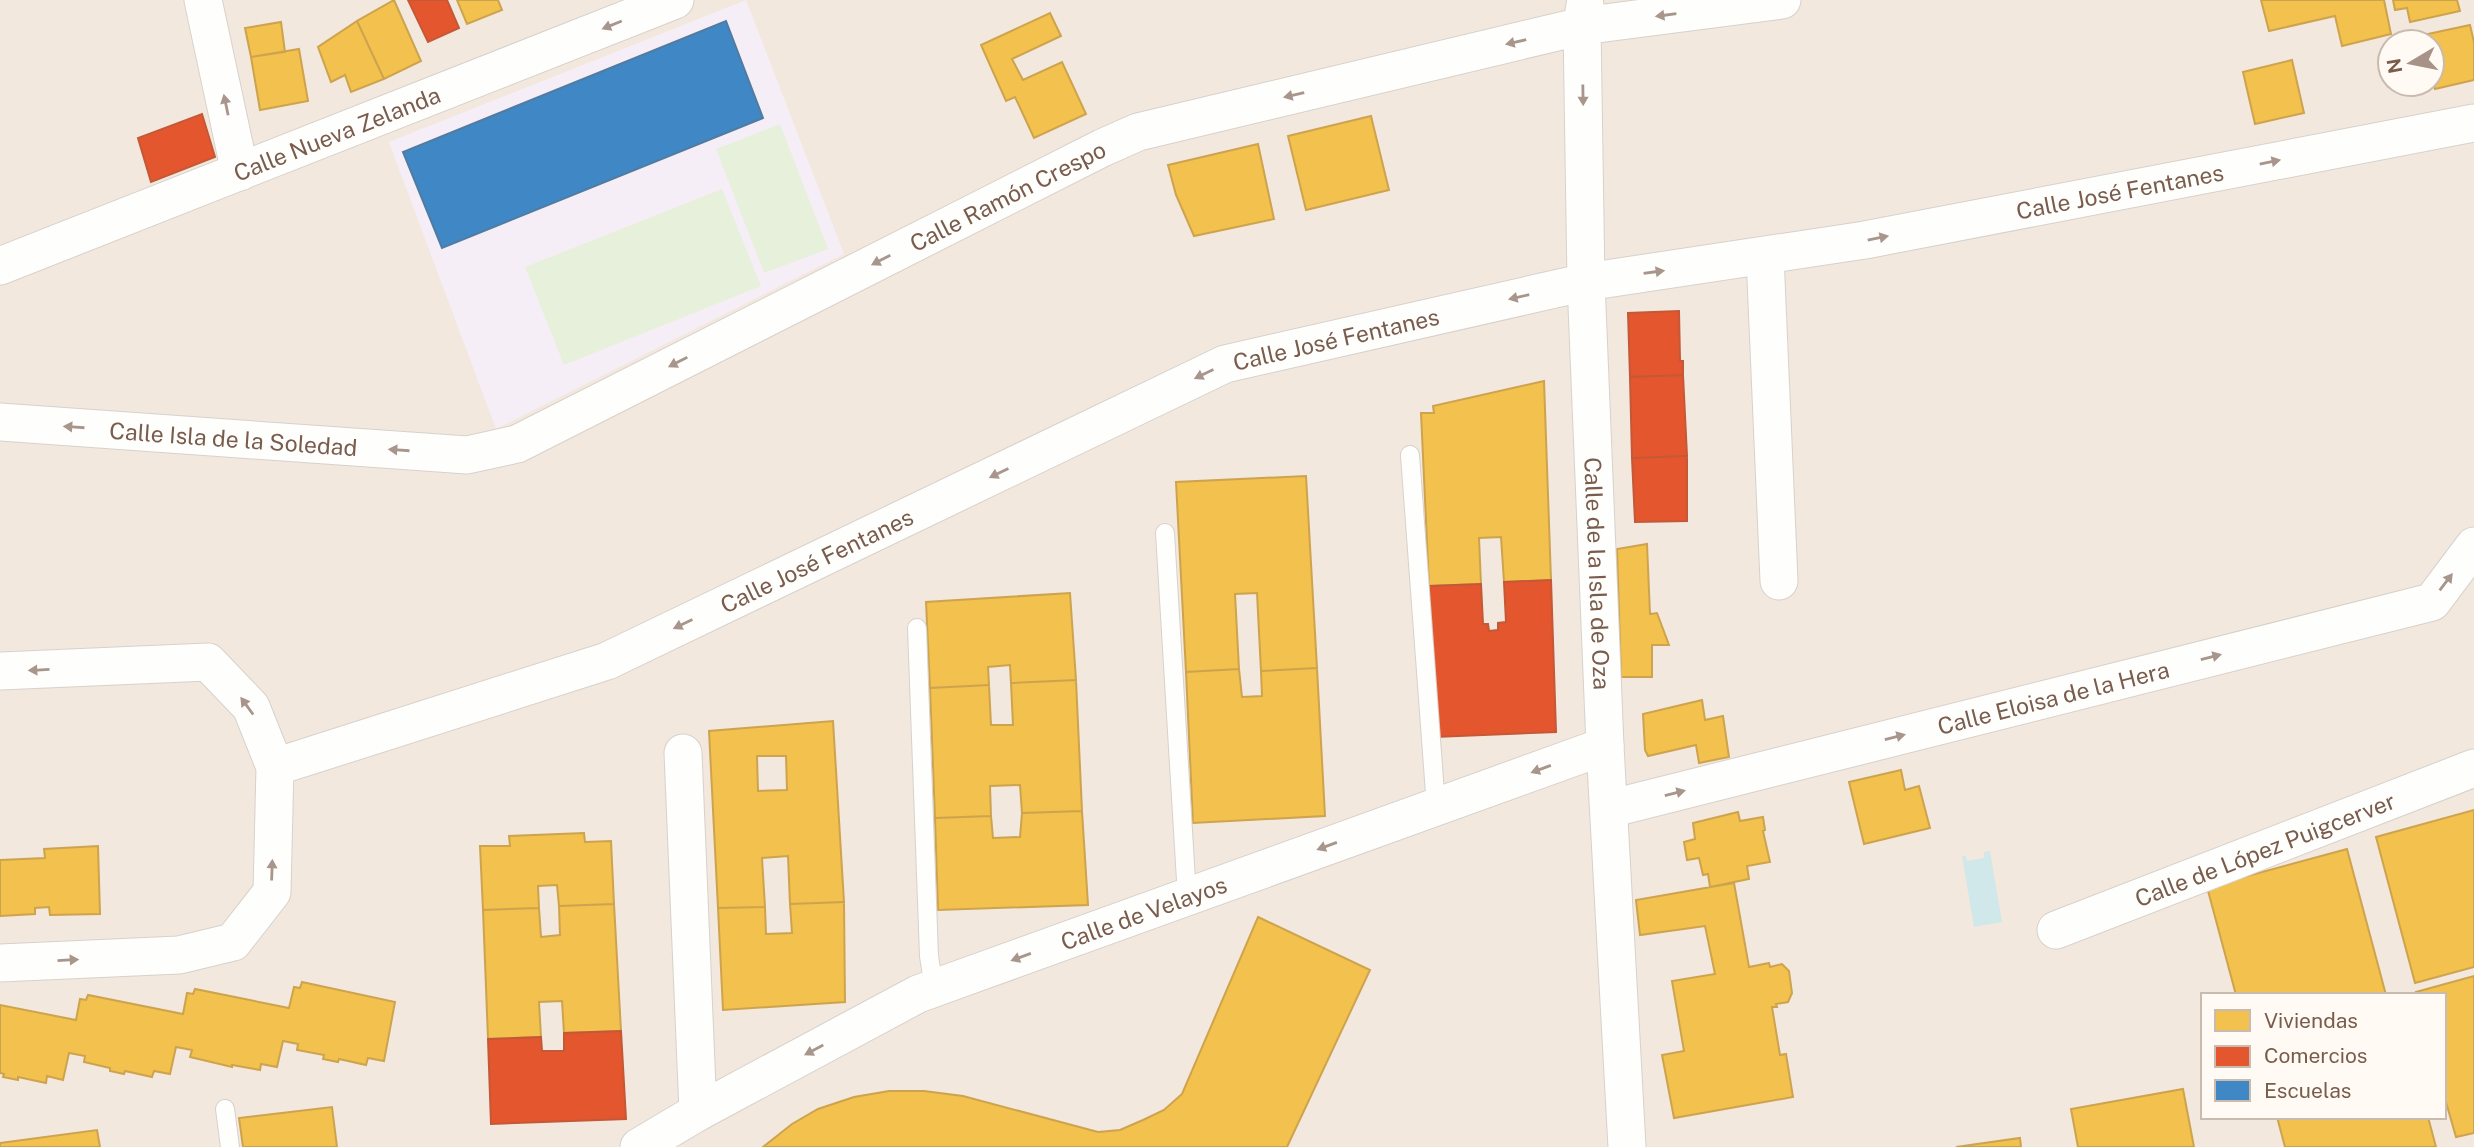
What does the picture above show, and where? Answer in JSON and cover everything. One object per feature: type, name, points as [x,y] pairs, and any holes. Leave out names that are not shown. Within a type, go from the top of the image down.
[{"type":"street","points":[[203,0],[240,172]]},
{"type":"street","name":"Calle Nueva Zelanda","points":[[0,265],[675,0]]},
{"type":"street","name":"Calle Ramón Crespo","points":[[467,455],[517,444],[1138,132],[1584,13],[1782,0]]},
{"type":"street","name":"Calle de la Isla de Oza","points":[[1584,13],[1586,282],[1605,746],[1627,1147]]},
{"type":"street","name":"Calle José Fentanes","points":[[275,767],[607,661],[1225,364],[1586,282],[1865,240],[2474,123]]},
{"type":"street","points":[[1765,256],[1779,581]]},
{"type":"street","name":"Calle Isla de la Soledad","points":[[0,422],[467,455]]},
{"type":"street","name":"Calle Eloisa de la Hera","points":[[1609,809],[2432,602],[2474,546]]},
{"type":"street","points":[[0,671],[208,662],[251,707],[275,767],[272,892],[233,942],[179,955],[0,963]]},
{"type":"street","name":"Calle de Velayos","points":[[639,1147],[698,1112],[918,994],[1605,746]]},
{"type":"street","points":[[683,753],[698,1112]]},
{"type":"street","name":"Calle de López Puigcerver","points":[[2056,930],[2474,768]]},
{"type":"lane","points":[[1410,455],[1436,807]]},
{"type":"lane","points":[[1165,533],[1187,897]]},
{"type":"lane","points":[[917,628],[929,956],[934,988]]},
{"type":"lane","points":[[225,1109],[230,1147]]},
{"type":"shaded area","points":[[0,0],[2474,0],[2474,1147],[0,1147]]},
{"type":"shaded area","points":[[746,0],[844,254],[496,429],[389,142]]},
{"type":"green space","points":[[780,124],[828,249],[764,273],[716,149]]},
{"type":"green space","points":[[722,189],[761,286],[564,365],[525,267]]},
{"type":"water","points":[[1990,851],[2002,922],[1974,927],[1962,856],[1966,856],[1967,861],[1984,858],[1984,852]]},
{"type":"building: Viviendas","points":[[394,0],[421,61],[384,79],[357,21]]},
{"type":"building: Viviendas","points":[[457,0],[498,0],[502,10],[467,24]]},
{"type":"building: Viviendas","points":[[2261,0],[2384,0],[2390,28],[2376,28],[2376,38],[2342,46],[2335,16],[2269,31]]},
{"type":"building: Viviendas","points":[[2393,0],[2457,0],[2460,11],[2410,22],[2407,8],[2395,10]]},
{"type":"building: Viviendas","points":[[1050,13],[1061,36],[1012,59],[1023,80],[1062,62],[1086,114],[1034,138],[1015,97],[1006,101],[981,45]]},
{"type":"building: Viviendas","points":[[357,21],[384,79],[351,92],[345,75],[331,82],[318,47]]},
{"type":"building: Viviendas","points":[[281,22],[285,52],[251,57],[245,28]]},
{"type":"building: Viviendas","points":[[2470,25],[2474,42],[2474,80],[2446,86],[2446,30]]},
{"type":"building: Viviendas","points":[[299,49],[308,101],[260,110],[251,57]]},
{"type":"building: Viviendas","points":[[2292,60],[2304,113],[2255,124],[2243,72]]},
{"type":"building: Viviendas","points":[[1371,116],[1389,190],[1306,210],[1288,136]]},
{"type":"building: Viviendas","points":[[1258,144],[1274,219],[1194,236],[1176,195],[1168,165]]},
{"type":"building: Viviendas","points":[[1544,381],[1551,580],[1504,582],[1501,537],[1479,538],[1481,584],[1429,586],[1421,413],[1434,413],[1433,406]]},
{"type":"building: Viviendas","points":[[1306,476],[1317,668],[1261,671],[1257,593],[1235,594],[1239,669],[1186,672],[1176,482]]},
{"type":"building: Viviendas","points":[[1647,544],[1650,614],[1657,613],[1669,645],[1652,645],[1652,677],[1621,677],[1617,549]]},
{"type":"building: Viviendas","points":[[1070,593],[1076,680],[1011,683],[1010,665],[988,667],[989,685],[930,688],[926,602]]},
{"type":"building: Viviendas","points":[[1317,668],[1325,816],[1193,823],[1186,672],[1239,669],[1242,697],[1262,696],[1261,671]]},
{"type":"building: Viviendas","points":[[1076,680],[1082,811],[1022,813],[1020,785],[990,786],[991,816],[935,818],[930,688],[989,685],[991,725],[1013,725],[1011,683]]},
{"type":"building: Viviendas","points":[[1702,700],[1705,720],[1723,716],[1729,757],[1699,763],[1696,745],[1648,756],[1645,750],[1643,714]]},
{"type":"building: Viviendas","points":[[833,721],[844,902],[790,904],[788,856],[762,858],[765,907],[718,908],[709,731]],"holes":[[[757,756],[786,756],[787,790],[758,791]]]},
{"type":"building: Viviendas","points":[[1901,770],[1905,790],[1919,786],[1930,828],[1864,844],[1849,782]]},
{"type":"building: Viviendas","points":[[2474,810],[2474,967],[2415,983],[2376,837]]},
{"type":"building: Viviendas","points":[[1082,811],[1088,905],[938,910],[935,818],[991,816],[993,838],[1020,837],[1022,813]]},
{"type":"building: Viviendas","points":[[1738,812],[1740,821],[1763,817],[1763,831],[1770,862],[1747,866],[1749,879],[1710,887],[1708,874],[1703,875],[1699,858],[1687,860],[1684,842],[1695,839],[1693,823]]},
{"type":"building: Viviendas","points":[[584,833],[585,842],[611,841],[614,904],[559,906],[557,885],[538,886],[539,908],[483,910],[480,846],[510,846],[509,836]]},
{"type":"building: Viviendas","points":[[98,846],[100,914],[50,915],[49,907],[35,908],[35,914],[0,916],[0,860],[45,858],[44,849]]},
{"type":"building: Viviendas","points":[[2347,849],[2385,993],[2235,993],[2207,887]]},
{"type":"building: Viviendas","points":[[1734,883],[1749,967],[1769,963],[1770,967],[1782,964],[1789,971],[1792,993],[1788,1002],[1772,1007],[1780,1055],[1786,1054],[1793,1097],[1674,1118],[1662,1055],[1684,1051],[1672,981],[1715,974],[1705,926],[1640,935],[1636,900]]},
{"type":"building: Viviendas","points":[[844,902],[845,1002],[723,1010],[718,908],[765,907],[766,934],[792,933],[790,904]]},
{"type":"building: Viviendas","points":[[614,904],[621,1031],[564,1033],[562,1001],[539,1002],[541,1037],[488,1039],[483,910],[539,908],[541,937],[560,935],[559,906]]},
{"type":"building: Viviendas","points":[[1258,917],[1370,970],[1287,1147],[763,1147],[792,1124],[818,1109],[854,1097],[889,1091],[924,1091],[963,1096],[1098,1132],[1120,1130],[1143,1120],[1164,1110],[1182,1094]]},
{"type":"building: Viviendas","points":[[2474,976],[2474,1133],[2456,1137],[2446,1102],[2446,993],[2416,992]]},
{"type":"building: Viviendas","points":[[302,982],[395,1002],[384,1061],[368,1058],[366,1065],[339,1059],[338,1062],[323,1059],[324,1055],[297,1050],[298,1044],[283,1041],[277,1067],[261,1064],[260,1070],[232,1067],[190,1057],[192,1050],[176,1047],[170,1074],[154,1071],[152,1077],[125,1071],[124,1074],[110,1071],[110,1068],[84,1062],[85,1056],[69,1053],[63,1080],[47,1076],[46,1083],[18,1077],[18,1080],[3,1077],[4,1074],[0,1073],[0,1005],[76,1020],[80,999],[86,1000],[88,995],[183,1014],[187,993],[193,994],[195,989],[289,1008],[294,987],[300,988]]},
{"type":"building: Viviendas","points":[[2183,1089],[2194,1147],[2078,1147],[2071,1109]]},
{"type":"building: Viviendas","points":[[332,1107],[337,1147],[243,1147],[239,1118]]},
{"type":"building: Viviendas","points":[[2278,1119],[2429,1119],[2436,1147],[2285,1147]]},
{"type":"building: Viviendas","points":[[97,1130],[100,1147],[0,1147],[0,1143]]},
{"type":"building: Viviendas","points":[[2020,1138],[2021,1147],[1956,1147]]},
{"type":"building: Comercios","points":[[408,0],[447,0],[459,28],[428,42]]},
{"type":"building: Comercios","points":[[202,114],[215,157],[151,182],[138,138]]},
{"type":"building: Comercios","points":[[1679,311],[1680,361],[1683,361],[1683,375],[1630,377],[1628,313]]},
{"type":"building: Comercios","points":[[1683,375],[1687,456],[1632,458],[1630,377]]},
{"type":"building: Comercios","points":[[1687,456],[1687,521],[1635,522],[1632,458]]},
{"type":"building: Comercios","points":[[1551,580],[1556,732],[1435,737],[1429,586],[1481,584],[1483,624],[1488,624],[1489,631],[1498,630],[1498,623],[1506,622],[1504,582]]},
{"type":"building: Comercios","points":[[621,1031],[626,1119],[491,1124],[488,1039],[541,1037],[542,1051],[564,1051],[564,1033]]},
{"type":"building: Escuelas","points":[[726,21],[763,118],[442,248],[403,152]]}]
